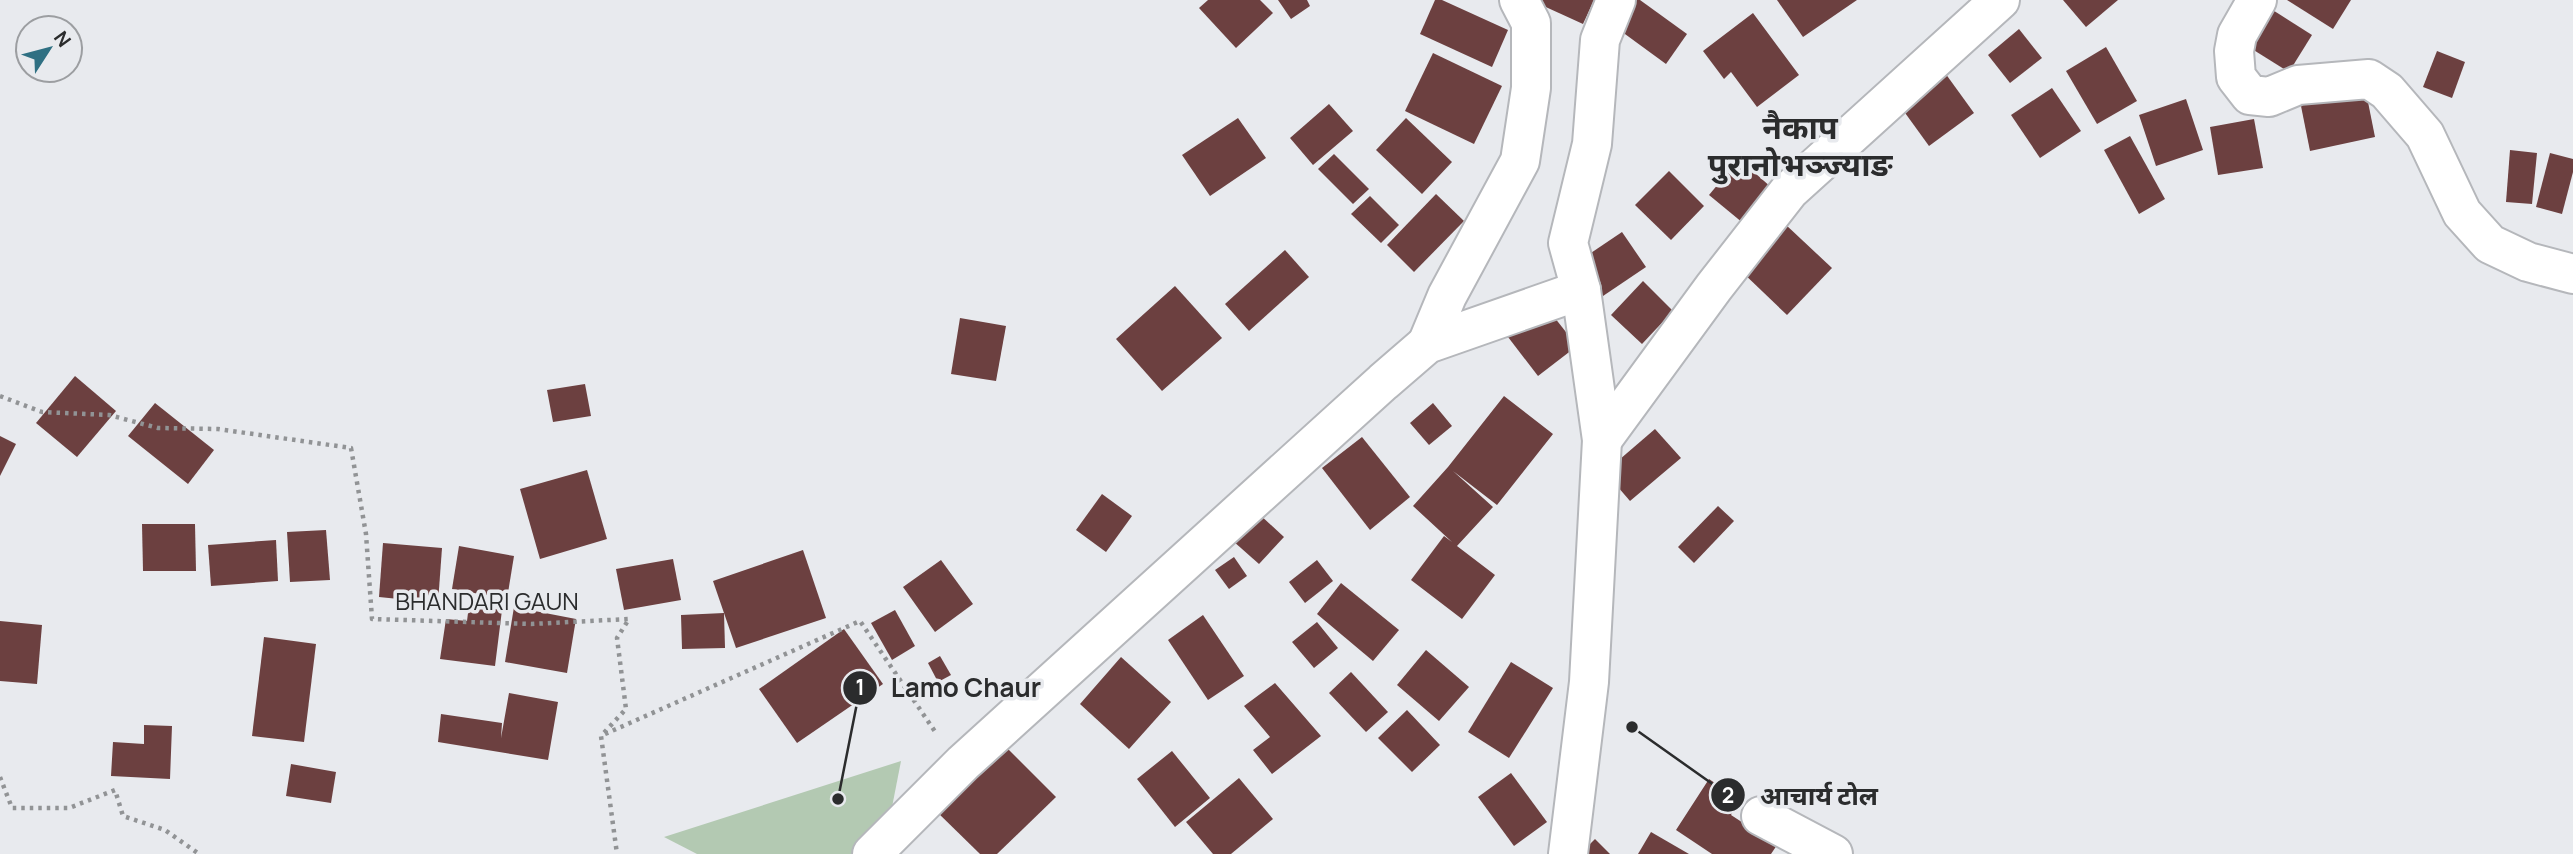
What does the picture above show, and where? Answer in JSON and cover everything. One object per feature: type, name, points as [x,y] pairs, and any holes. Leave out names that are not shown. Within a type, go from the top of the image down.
[{"type":"street","points":[[1427,344],[1447,296],[1520,161],[1531,88],[1531,23],[1518,0]]},
{"type":"street","points":[[1568,854],[1589,682],[1602,440],[1581,290],[1568,243],[1592,144],[1600,40],[1616,0]]},
{"type":"street","points":[[1602,440],[1714,287],[1789,191],[2000,0]]},
{"type":"street","points":[[2257,0],[2237,34],[2234,51],[2236,76],[2250,95],[2269,97],[2298,85],[2369,79],[2387,91],[2425,135],[2462,213],[2490,244],[2528,262],[2573,274]]},
{"type":"street","points":[[872,854],[963,763],[1427,344],[1581,290]]},
{"type":"street","points":[[1761,817],[1833,854]]},
{"type":"path","name":"BHANDARI GAUN","points":[[0,396],[42,412],[109,415],[158,428],[218,429],[351,448],[366,534],[372,619],[531,624],[629,619],[617,638],[626,709],[601,736]]},
{"type":"path","points":[[617,854],[601,736],[860,621],[948,750],[963,763]]},
{"type":"path","points":[[0,777],[12,808],[69,808],[115,790],[123,816],[165,830],[199,854]]},
{"type":"green space","points":[[901,761],[886,838],[853,854],[697,854],[664,837]]},
{"type":"building","points":[[1208,0],[1260,0],[1273,13],[1236,48],[1199,8]]},
{"type":"building","points":[[1278,0],[1307,0],[1310,6],[1291,19]]},
{"type":"building","points":[[1435,0],[1442,0],[1508,30],[1492,67],[1420,34]]},
{"type":"building","points":[[1539,0],[1594,0],[1583,24],[1537,3]]},
{"type":"building","points":[[1633,0],[1640,0],[1687,34],[1666,64],[1614,26]]},
{"type":"building","points":[[1777,0],[1857,0],[1803,37]]},
{"type":"building","points":[[2063,0],[2118,0],[2086,27]]},
{"type":"building","points":[[2287,0],[2351,0],[2333,29]]},
{"type":"building","points":[[2268,7],[2312,35],[2289,72],[2244,44]]},
{"type":"building","points":[[1753,13],[1799,75],[1757,107],[1731,72],[1724,79],[1703,51]]},
{"type":"building","points":[[2019,29],[2042,58],[2010,83],[1988,55]]},
{"type":"building","points":[[2106,47],[2137,101],[2097,124],[2066,71]]},
{"type":"building","points":[[2437,51],[2465,62],[2452,98],[2423,87]]},
{"type":"building","points":[[1433,53],[1502,86],[1474,144],[1405,111]]},
{"type":"building","points":[[1940,66],[1974,113],[1929,146],[1895,99]]},
{"type":"building","points":[[2364,82],[2375,137],[2310,151],[2299,96]]},
{"type":"building","points":[[2052,88],[2081,131],[2040,158],[2011,115]]},
{"type":"building","points":[[2186,99],[2203,150],[2156,166],[2139,115]]},
{"type":"building","points":[[1329,104],[1353,131],[1313,165],[1290,138]]},
{"type":"building","points":[[1238,118],[1266,158],[1210,196],[1182,155]]},
{"type":"building","points":[[1406,118],[1452,162],[1422,194],[1376,150]]},
{"type":"building","points":[[2254,119],[2263,168],[2218,175],[2210,127]]},
{"type":"building","points":[[2130,136],[2165,199],[2139,214],[2104,150]]},
{"type":"building","points":[[2510,150],[2537,153],[2532,204],[2506,202]]},
{"type":"building","points":[[2550,153],[2573,159],[2573,172],[2562,214],[2536,207]]},
{"type":"building","points":[[1334,154],[1369,189],[1353,204],[1318,169]]},
{"type":"building","points":[[1739,159],[1772,188],[1743,223],[1709,195]]},
{"type":"building","points":[[1669,171],[1704,206],[1671,240],[1635,205]]},
{"type":"building","points":[[1436,194],[1464,221],[1414,272],[1387,245]]},
{"type":"building","points":[[1370,196],[1399,225],[1381,243],[1351,214]]},
{"type":"building","points":[[1785,224],[1832,268],[1787,315],[1740,270]]},
{"type":"building","points":[[1622,232],[1646,267],[1603,296],[1579,261]]},
{"type":"building","points":[[1285,250],[1309,277],[1249,331],[1225,304]]},
{"type":"building","points":[[1643,281],[1673,311],[1642,344],[1611,315]]},
{"type":"building","points":[[1175,286],[1222,338],[1162,391],[1116,339]]},
{"type":"building","points":[[1547,308],[1577,346],[1538,376],[1508,337]]},
{"type":"building","points":[[960,318],[1006,326],[996,381],[951,374]]},
{"type":"building","points":[[75,376],[116,411],[77,457],[36,423]]},
{"type":"building","points":[[585,384],[591,416],[553,422],[547,390]]},
{"type":"building","points":[[1504,396],[1553,434],[1497,505],[1453,471],[1493,507],[1457,546],[1495,575],[1462,619],[1411,580],[1444,536],[1452,542],[1413,506],[1448,467]]},
{"type":"building","points":[[155,403],[214,450],[188,484],[128,436]]},
{"type":"building","points":[[1433,403],[1452,426],[1429,445],[1410,423]]},
{"type":"building","points":[[1655,429],[1681,458],[1630,501],[1605,472]]},
{"type":"building","points":[[0,436],[16,444],[0,476]]},
{"type":"building","points":[[1362,437],[1410,497],[1370,530],[1322,468]]},
{"type":"building","points":[[587,470],[607,539],[540,559],[520,489]]},
{"type":"building","points":[[1102,494],[1132,516],[1106,552],[1076,530]]},
{"type":"building","points":[[1718,506],[1734,521],[1694,563],[1678,547]]},
{"type":"building","points":[[1258,513],[1284,537],[1259,564],[1233,541]]},
{"type":"building","points":[[142,524],[195,524],[196,571],[143,571]]},
{"type":"building","points":[[326,530],[330,580],[290,582],[287,532]]},
{"type":"building","points":[[276,540],[278,581],[211,586],[208,545]]},
{"type":"building","points":[[383,543],[442,548],[438,603],[379,597]]},
{"type":"building","points":[[459,546],[514,556],[507,599],[452,589]]},
{"type":"building","points":[[803,550],[826,618],[736,648],[713,581]]},
{"type":"building","points":[[1234,557],[1247,576],[1229,589],[1215,570]]},
{"type":"building","points":[[673,559],[681,600],[624,610],[616,569]]},
{"type":"building","points":[[941,560],[973,604],[935,632],[903,587]]},
{"type":"building","points":[[1317,560],[1333,581],[1305,603],[1289,582]]},
{"type":"building","points":[[1341,583],[1399,630],[1373,661],[1317,614]]},
{"type":"building","points":[[469,605],[502,610],[495,666],[440,659],[446,619],[467,621]]},
{"type":"building","points":[[514,607],[576,619],[567,673],[505,662]]},
{"type":"building","points":[[895,610],[915,646],[892,660],[871,623]]},
{"type":"building","points":[[724,613],[725,648],[682,649],[681,615]]},
{"type":"building","points":[[1203,615],[1244,676],[1208,700],[1168,640]]},
{"type":"building","points":[[0,621],[42,625],[37,684],[0,681]]},
{"type":"building","points":[[1317,622],[1338,648],[1314,668],[1292,642]]},
{"type":"building","points":[[844,629],[883,684],[797,743],[759,689]]},
{"type":"building","points":[[264,637],[316,644],[304,742],[252,736]]},
{"type":"building","points":[[1426,650],[1469,687],[1439,721],[1397,685]]},
{"type":"building","points":[[940,656],[951,675],[938,682],[928,663]]},
{"type":"building","points":[[1121,657],[1171,702],[1129,749],[1080,704]]},
{"type":"building","points":[[1511,662],[1553,688],[1509,758],[1468,732]]},
{"type":"building","points":[[1351,672],[1388,712],[1366,732],[1329,693]]},
{"type":"building","points":[[1275,683],[1321,736],[1272,774],[1253,750],[1270,737],[1244,706]]},
{"type":"building","points":[[509,693],[558,702],[548,760],[438,742],[441,714],[502,723],[501,738]]},
{"type":"building","points":[[1407,710],[1440,745],[1412,772],[1378,738]]},
{"type":"building","points":[[144,725],[172,726],[170,779],[111,776],[113,742],[144,744]]},
{"type":"building","points":[[998,739],[1056,797],[997,854],[980,854],[934,809]]},
{"type":"building","points":[[1172,751],[1210,798],[1175,827],[1137,779]]},
{"type":"building","points":[[291,764],[336,772],[331,803],[286,796]]},
{"type":"building","points":[[1511,773],[1547,822],[1514,846],[1478,797]]},
{"type":"building","points":[[1239,778],[1273,819],[1231,854],[1213,854],[1186,822]]},
{"type":"building","points":[[1709,779],[1740,800],[1731,815],[1777,845],[1771,854],[1712,854],[1676,830]]},
{"type":"building","points":[[1651,832],[1689,854],[1638,854]]},
{"type":"building","points":[[1595,839],[1610,854],[1580,854]]},
{"type":"place","name":"आचार्य टोल","points":[[1632,727]]},
{"type":"place","name":"Lamo Chaur","points":[[838,799]]},
{"type":"district","name":"नैकाप पुरानोभञ्ज्याङ","points":[[1800,146]]}]
